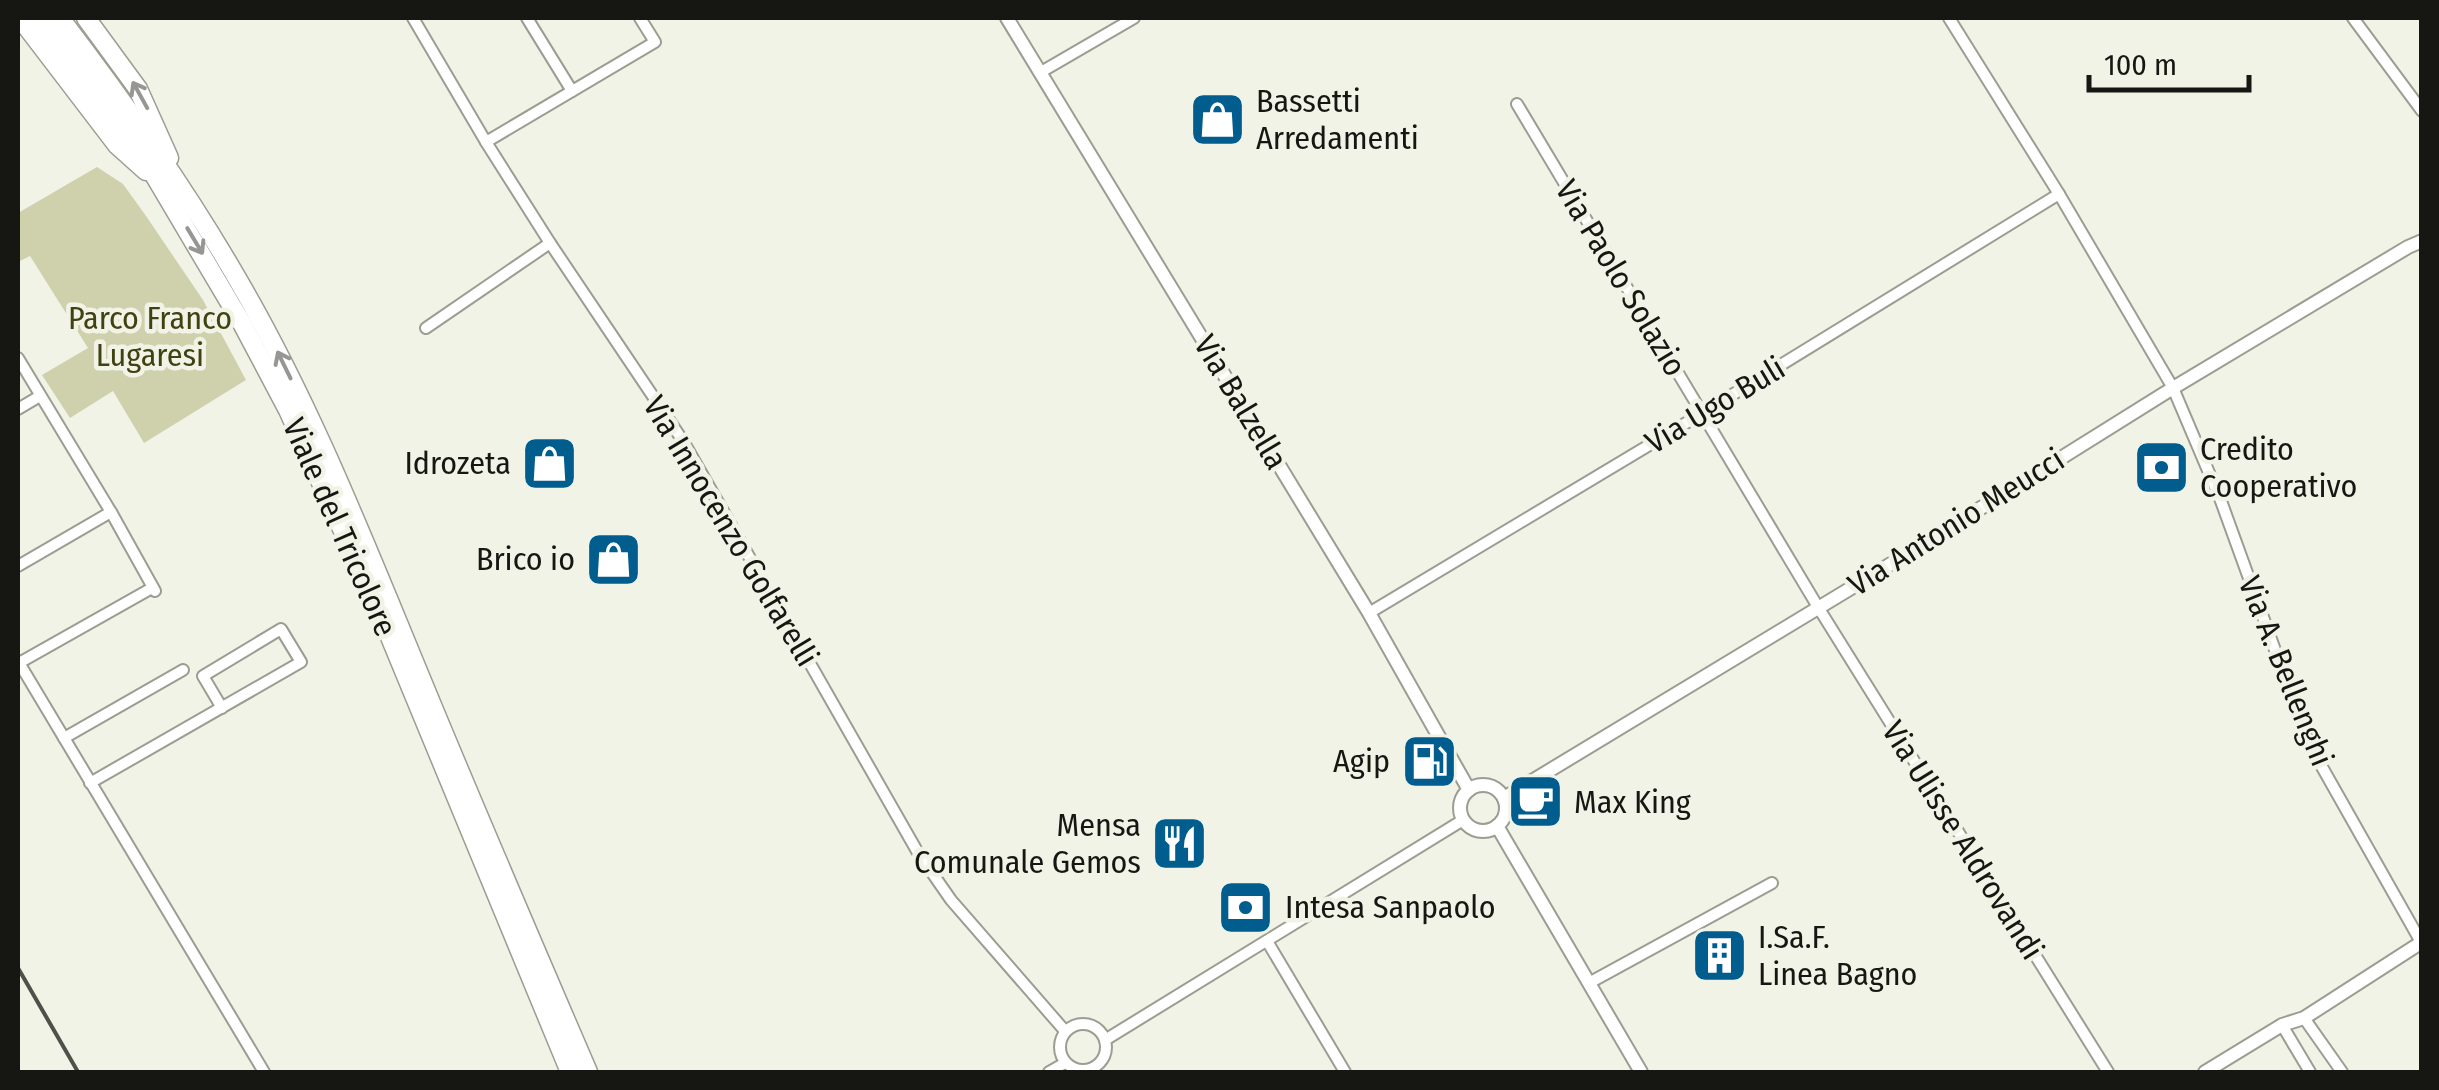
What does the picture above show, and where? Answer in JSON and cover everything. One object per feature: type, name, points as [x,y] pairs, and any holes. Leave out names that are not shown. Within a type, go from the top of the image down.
[{"type":"highway","points":[[20,18],[116,144],[169,182]]},
{"type":"highway","name":"Viale del Tricolore","points":[[40,18],[169,182]]},
{"type":"highway","name":"Viale del Tricolore","points":[[60,18],[232,270],[269,336],[337,474],[482,843],[588,1072]]},
{"type":"highway","points":[[86,18],[138,88],[156,124],[169,182]]},
{"type":"highway","name":"Viale del Tricolore","points":[[495,871],[570,1072]]},
{"type":"street","name":"Via Innocenzo Golfarelli","points":[[412,18],[550,244],[683,441],[917,850],[951,900],[1065,1032]]},
{"type":"street","points":[[528,18],[572,91]]},
{"type":"street","points":[[486,142],[655,42],[640,18]]},
{"type":"street","name":"Via Balzella","points":[[1007,18],[1369,613],[1469,790]]},
{"type":"street","points":[[1041,72],[1134,18]]},
{"type":"street","name":"Via A. Bellenghi","points":[[1949,18],[2173,388],[2221,501],[2309,744],[2421,942]]},
{"type":"street","points":[[2353,18],[2422,111]]},
{"type":"street","name":"Via Paolo Solazio","points":[[1517,104],[1818,606]]},
{"type":"street","name":"Via Ugo Buli","points":[[1369,613],[2059,194]]},
{"type":"street","name":"Via Antonio Meucci","points":[[1504,798],[2417,241]]},
{"type":"street","points":[[426,328],[550,244]]},
{"type":"street","points":[[18,358],[154,589],[18,662],[264,1072]]},
{"type":"street","points":[[18,409],[40,396]]},
{"type":"street","points":[[18,566],[110,512]]},
{"type":"street","name":"Via Ulisse Aldrovandi","points":[[1818,606],[2108,1072]]},
{"type":"street","points":[[90,783],[222,708],[300,662],[282,629],[203,676],[222,708]]},
{"type":"street","points":[[64,738],[183,670]]},
{"type":"street","points":[[1475,786],[1488,786],[1504,798],[1505,813],[1490,830],[1475,830],[1463,820],[1461,800],[1475,786]]},
{"type":"street","points":[[1105,1040],[1463,820]]},
{"type":"street","points":[[1497,826],[1641,1072]]},
{"type":"street","points":[[1589,983],[1772,884]]},
{"type":"street","points":[[1266,941],[1345,1072]]},
{"type":"street","points":[[2205,1072],[2282,1026],[2304,1018],[2421,942]]},
{"type":"street","points":[[2304,1018],[2342,1072]]},
{"type":"street","points":[[1084,1024],[1097,1028],[1105,1040],[1105,1055],[1098,1070],[1070,1067],[1061,1057],[1060,1044],[1071,1027],[1084,1024]]},
{"type":"street","points":[[2282,1026],[2310,1072]]},
{"type":"street","points":[[1050,1072],[1065,1062]]},
{"type":"green space","name":"Parco Franco Lugaresi","points":[[97,167],[123,184],[146,216],[203,300],[246,380],[144,443],[113,391],[70,418],[42,375],[88,348],[30,256],[18,262],[18,213]]},
{"type":"railway","points":[[18,968],[78,1072]]},
{"type":"place","name":"Bassetti Arredamenti","points":[[1217,119]]},
{"type":"place","name":"Idrozeta","points":[[550,463]]},
{"type":"place","name":"Credito Cooperativo","points":[[2161,467]]},
{"type":"place","name":"Brico io","points":[[614,559]]},
{"type":"place","name":"Agip","points":[[1429,761]]},
{"type":"place","name":"Max King","points":[[1535,802]]},
{"type":"place","name":"Mensa Comunale Gemos","points":[[1180,843]]},
{"type":"place","name":"Intesa Sanpaolo","points":[[1246,907]]},
{"type":"place","name":"I.Sa.F. Linea Bagno","points":[[1719,955]]}]
